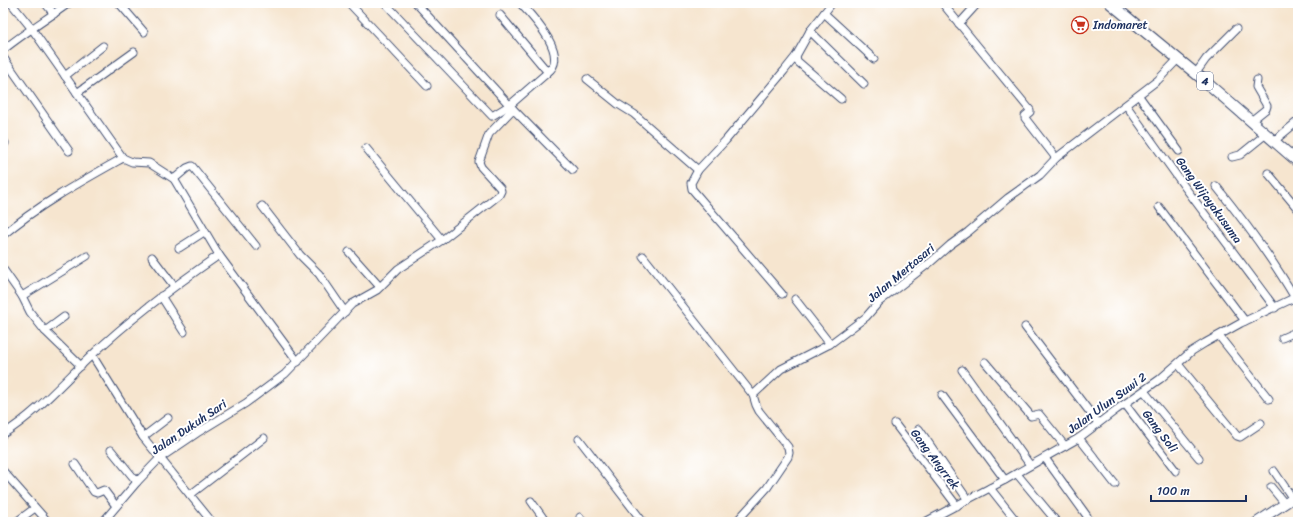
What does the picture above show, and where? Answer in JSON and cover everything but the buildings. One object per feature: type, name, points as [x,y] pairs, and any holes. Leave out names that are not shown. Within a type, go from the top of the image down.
[{"type":"highway","name":"4","points":[[1110,3],[1196,73],[1298,162]]},
{"type":"main road","points":[[1263,520],[1294,499]]},
{"type":"street","points":[[11,3],[32,29],[124,158],[132,162],[149,162],[174,179],[218,256],[298,362]]},
{"type":"street","points":[[45,3],[54,14]]},
{"type":"street","points":[[3,50],[16,39],[69,3]]},
{"type":"street","points":[[119,3],[144,32]]},
{"type":"street","points":[[349,3],[426,86]]},
{"type":"street","points":[[385,3],[489,114],[494,115],[511,107],[551,70],[554,64],[554,55],[548,36],[520,3]]},
{"type":"street","points":[[416,3],[511,107],[573,170]]},
{"type":"street","points":[[782,294],[692,189],[691,183],[698,170],[726,140],[796,56],[810,32],[832,3]]},
{"type":"street","points":[[959,24],[978,3]]},
{"type":"street","points":[[943,4],[1030,110],[1025,118],[1056,158]]},
{"type":"street","points":[[824,13],[874,59]]},
{"type":"street","points":[[500,15],[547,73]]},
{"type":"street","points":[[1196,73],[1206,59],[1236,29]]},
{"type":"street","points":[[810,32],[864,84]]},
{"type":"street","points":[[65,76],[103,46]]},
{"type":"street","points":[[77,93],[134,52]]},
{"type":"street","points":[[796,56],[797,61],[841,99]]},
{"type":"street","points":[[3,57],[69,151]]},
{"type":"street","name":"Jalan Mertasari","points":[[753,395],[781,369],[830,344],[866,317],[879,302],[968,232],[1008,198],[1040,175],[1056,158],[1139,96],[1158,80],[1178,59]]},
{"type":"street","points":[[587,79],[618,104],[634,114],[698,170]]},
{"type":"street","points":[[1251,120],[1266,109],[1267,106],[1256,87],[1257,80]]},
{"type":"street","points":[[1139,96],[1179,152]]},
{"type":"street","name":"Gang Wijayakusuma","points":[[1126,105],[1275,308]]},
{"type":"street","name":"Jalan Dukuh Sari","points":[[103,522],[137,482],[160,458],[246,403],[285,374],[352,304],[360,298],[373,293],[398,269],[408,264],[442,240],[501,193],[500,188],[481,167],[479,162],[489,134],[511,107]]},
{"type":"street","points":[[1272,139],[1298,121]]},
{"type":"street","points":[[1232,157],[1240,155],[1298,126]]},
{"type":"street","points":[[366,148],[442,240]]},
{"type":"street","points":[[3,235],[62,192],[124,158]]},
{"type":"street","points":[[174,179],[187,168],[192,166],[256,246]]},
{"type":"street","points":[[1268,173],[1298,209]]},
{"type":"street","points":[[1216,186],[1259,241],[1297,297]]},
{"type":"street","points":[[262,206],[300,255],[319,274],[345,312]]},
{"type":"street","points":[[1159,207],[1245,321]]},
{"type":"street","points":[[179,248],[204,232]]},
{"type":"street","points":[[349,252],[380,287]]},
{"type":"street","points":[[22,296],[88,256]]},
{"type":"street","points":[[152,256],[174,286]]},
{"type":"street","points":[[3,434],[31,414],[92,355],[160,296],[218,256]]},
{"type":"street","points":[[643,256],[753,395],[756,405],[788,447],[788,457],[767,488],[736,522]]},
{"type":"street","points":[[3,270],[22,296],[30,312],[44,331],[81,366]]},
{"type":"street","points":[[160,296],[184,332]]},
{"type":"street","name":"Jalan Ulun Suwi 2","points":[[925,522],[1017,474],[1030,465],[1079,438],[1144,391],[1192,351],[1245,321],[1297,297]]},
{"type":"street","points":[[795,299],[830,344]]},
{"type":"street","points":[[44,331],[64,317]]},
{"type":"street","points":[[1025,327],[1098,424]]},
{"type":"street","points":[[1282,338],[1298,330]]},
{"type":"street","points":[[1219,336],[1269,399]]},
{"type":"street","points":[[92,355],[143,436],[212,522]]},
{"type":"street","points":[[985,362],[1031,416],[1039,414],[1065,446]]},
{"type":"street","points":[[1178,364],[1236,436],[1240,437],[1261,423]]},
{"type":"street","points":[[962,370],[1030,465]]},
{"type":"street","points":[[1144,391],[1199,458]]},
{"type":"street","points":[[942,395],[1005,480]]},
{"type":"street","name":"Gang Soli","points":[[1125,404],[1176,471]]},
{"type":"street","points":[[143,436],[168,418]]},
{"type":"street","name":"Gang Angrrek","points":[[895,424],[957,506]]},
{"type":"street","points":[[919,429],[968,500]]},
{"type":"street","points":[[190,495],[264,438]]},
{"type":"street","points":[[1079,438],[1115,484]]},
{"type":"street","points":[[579,439],[643,522]]},
{"type":"street","points":[[111,450],[137,482]]},
{"type":"street","points":[[1045,458],[1087,516]]},
{"type":"street","points":[[75,464],[94,492],[96,493],[104,490],[116,506]]},
{"type":"street","points":[[3,471],[48,522]]},
{"type":"street","points":[[1274,471],[1294,499]]},
{"type":"street","points":[[1017,474],[1056,521]]},
{"type":"street","points":[[1272,487],[1294,499]]},
{"type":"street","points":[[990,488],[1017,522]]},
{"type":"street","points":[[531,501],[546,522]]},
{"type":"street","points":[[16,522],[35,508]]},
{"type":"place","name":"Indomaret","points":[[1080,25]]}]
